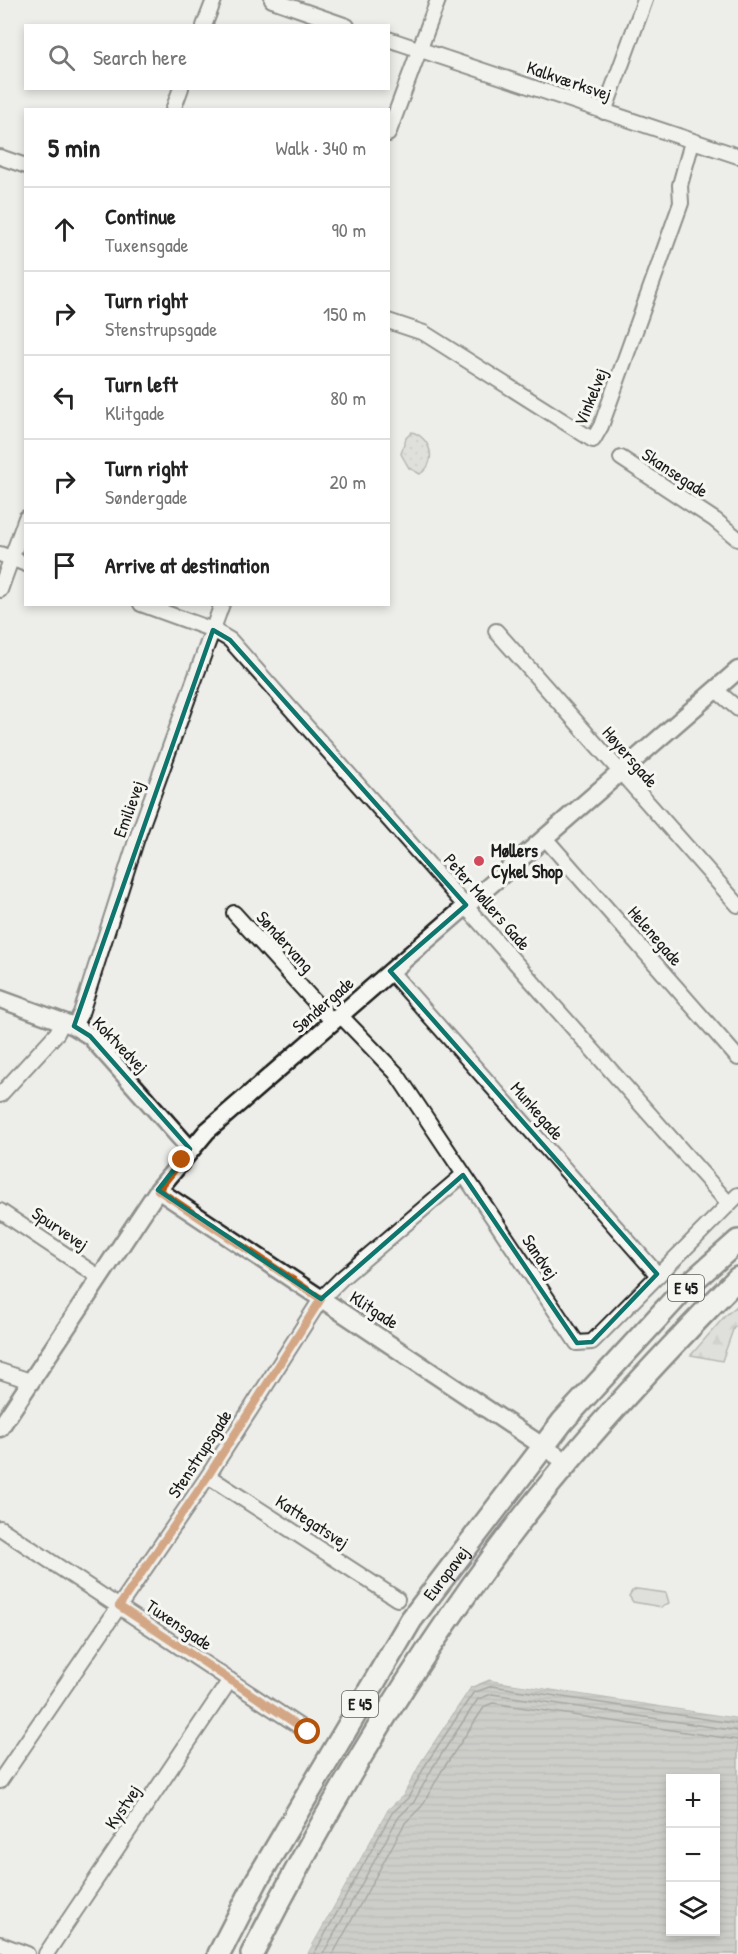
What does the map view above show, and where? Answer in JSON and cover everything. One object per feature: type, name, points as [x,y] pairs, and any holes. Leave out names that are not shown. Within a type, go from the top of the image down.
[{"type":"main road","name":"Europavej","points":[[219,1954],[257,1880],[411,1620],[543,1445],[685,1288],[738,1241]]},
{"type":"main road","name":"Europavej","points":[[252,1954],[292,1876],[356,1766],[454,1612],[515,1528],[568,1463],[738,1278]]},
{"type":"street","points":[[205,24],[214,0]]},
{"type":"street","points":[[272,0],[341,24]]},
{"type":"street","points":[[390,129],[438,0]]},
{"type":"street","points":[[604,112],[645,0]]},
{"type":"street","name":"Kalkværksvej","points":[[390,40],[738,156]]},
{"type":"street","points":[[174,108],[180,90]]},
{"type":"street","name":"Vinkelvej","points":[[390,322],[424,333],[593,440],[601,426],[681,203],[680,185],[692,142]]},
{"type":"street","points":[[0,157],[24,165]]},
{"type":"street","name":"Skansegade","points":[[621,458],[715,520],[738,539]]},
{"type":"street","points":[[0,590],[5,556],[24,522]]},
{"type":"street","points":[[5,556],[24,563]]},
{"type":"street","name":"Peter Møllers Gade","points":[[147,606],[213,630],[230,640],[466,905],[733,1199]]},
{"type":"street","name":"Emilievej","points":[[0,1095],[57,1033],[81,1013],[136,842],[221,606]]},
{"type":"street","name":"Høyersgade","points":[[496,631],[738,905]]},
{"type":"street","name":"Søndergade","points":[[0,1428],[158,1190],[207,1131],[738,670]]},
{"type":"street","points":[[716,690],[738,709]]},
{"type":"street","name":"Helenegade","points":[[544,837],[738,1058]]},
{"type":"street","name":"Søndervang","points":[[234,913],[336,1019]]},
{"type":"street","name":"Munkegade","points":[[390,971],[657,1274]]},
{"type":"street","name":"Koktvedvej","points":[[0,999],[68,1023],[90,1036],[190,1149]]},
{"type":"street","name":"Sandvej","points":[[336,1019],[396,1073],[577,1343],[592,1342],[733,1199]]},
{"type":"street","name":"Stenstrupsgade","points":[[0,1781],[208,1476],[321,1299],[342,1278],[464,1175]]},
{"type":"street","name":"Klitgade","points":[[158,1190],[568,1463]]},
{"type":"street","name":"Spurvevej","points":[[0,1211],[99,1277]]},
{"type":"street","points":[[0,1371],[30,1381]]},
{"type":"street","name":"Kattegatsvej","points":[[208,1476],[397,1599]]},
{"type":"street","name":"Tuxensgade","points":[[0,1528],[308,1732]]},
{"type":"street","name":"Kystvej","points":[[46,1954],[230,1680]]},
{"type":"street","points":[[0,1944],[27,1954]]},
{"type":"highlighted area","points":[[213,630],[230,640],[466,905],[390,971],[657,1274],[592,1342],[577,1343],[463,1175],[321,1299],[158,1190],[190,1149],[90,1036],[74,1026]]},
{"type":"green space","points":[[412,432],[424,439],[430,451],[429,463],[420,474],[409,468],[401,454],[406,438]]},
{"type":"green space","points":[[738,1305],[738,1327],[734,1327],[722,1361],[691,1355],[725,1316]]},
{"type":"green space","points":[[637,1589],[666,1593],[669,1603],[662,1607],[633,1602],[629,1596]]},
{"type":"water","points":[[490,1680],[738,1718],[738,1954],[307,1954],[388,1809],[403,1795],[421,1761],[470,1688]]},
{"type":"pier","points":[[490,1677],[738,1715],[738,1718],[490,1680]]},
{"type":"pier","points":[[468,1685],[470,1688],[421,1761],[403,1795],[388,1809],[307,1954],[304,1954],[385,1807],[400,1793],[419,1759]]},
{"type":"place","name":"Møllers Cykel Shop","points":[[479,861]]},
{"type":"route","points":[[182,1160],[158,1190],[321,1299],[208,1476],[119,1606],[308,1732]]}]
